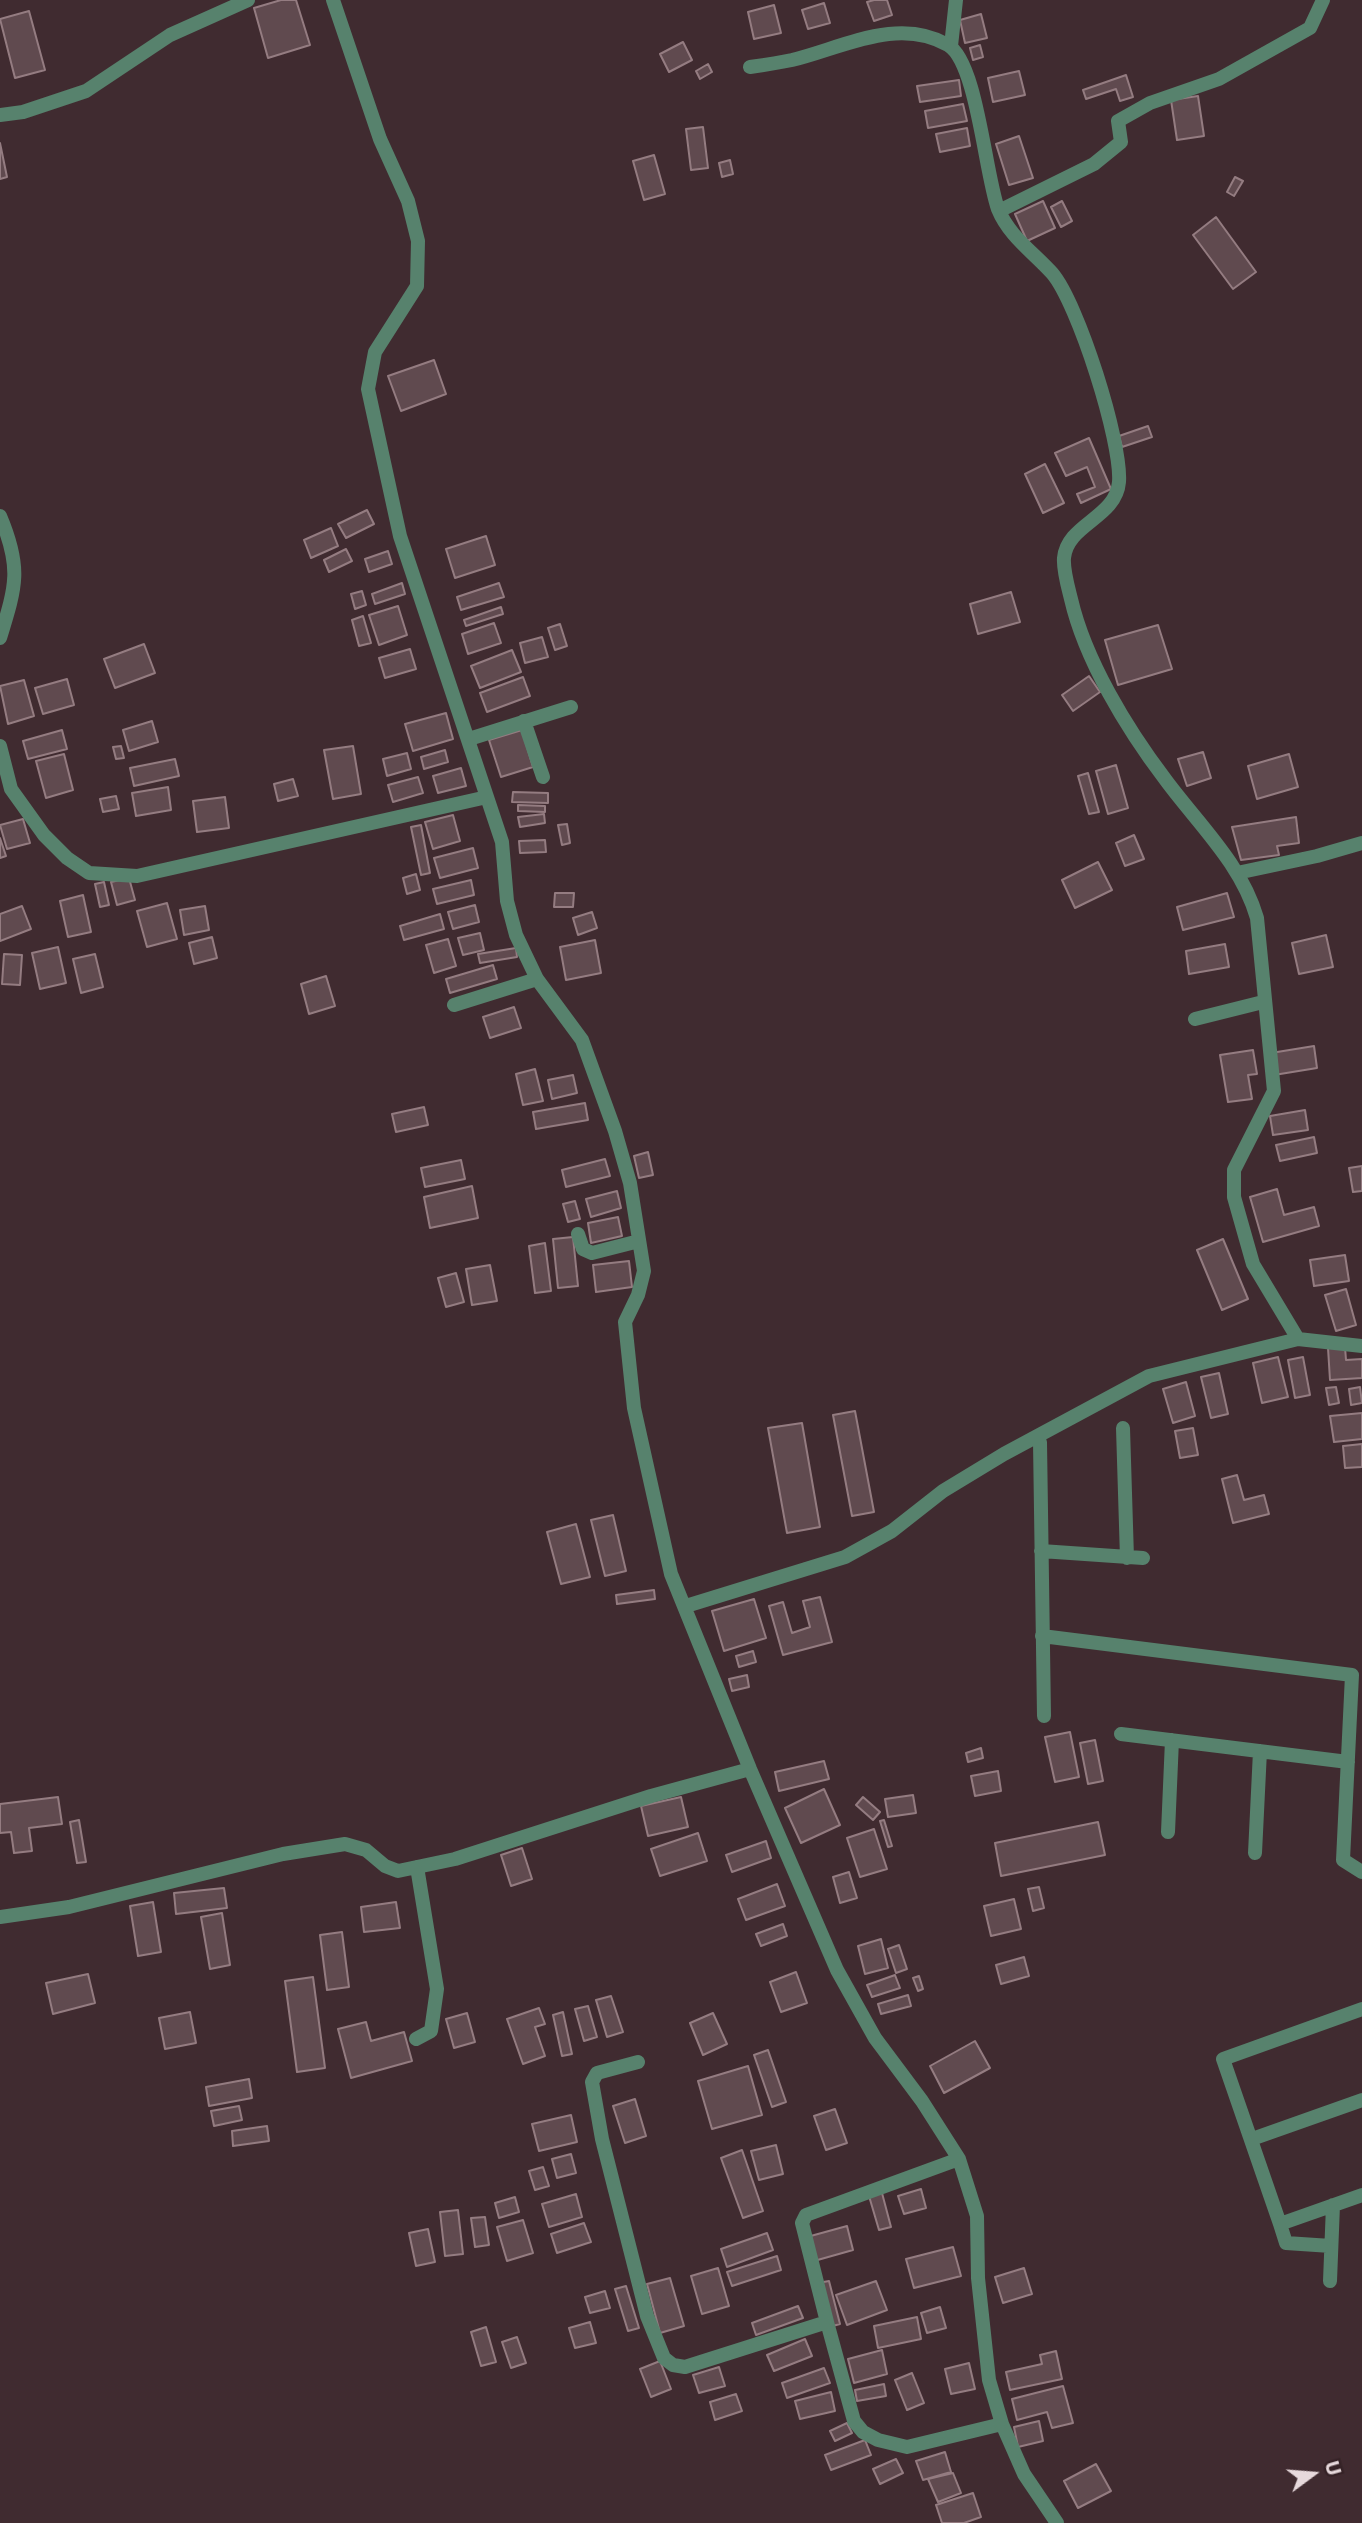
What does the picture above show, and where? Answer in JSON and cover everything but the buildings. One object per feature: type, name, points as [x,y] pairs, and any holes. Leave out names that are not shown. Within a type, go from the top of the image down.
[{"type":"street","points":[[0,115],[23,112],[86,91],[170,35],[248,0]]},
{"type":"street","points":[[333,0],[380,139],[408,201],[418,241],[417,286],[375,352],[368,389],[400,536],[502,842],[507,901],[516,935],[537,979],[582,1040],[623,1157],[644,1271],[638,1295],[625,1322],[634,1408],[671,1574],[750,1769],[837,1970],[875,2038],[922,2101],[959,2159],[977,2216],[978,2278],[989,2380],[1002,2424],[1024,2473],[1057,2523]]},
{"type":"street","points":[[956,0],[951,46],[972,84],[986,167],[999,211],[1025,248],[1052,274],[1074,308],[1114,442],[1119,482],[1115,498],[1106,511],[1078,534],[1064,557],[1071,601],[1094,660],[1124,719],[1164,778],[1237,873],[1257,918],[1263,1002],[1274,1091],[1234,1170],[1234,1197],[1253,1264],[1298,1339]]},
{"type":"street","points":[[999,211],[1094,164],[1121,142],[1118,121],[1150,103],[1219,79],[1310,28],[1323,0]]},
{"type":"street","points":[[750,67],[791,60],[887,33],[920,34],[951,46]]},
{"type":"street","points":[[0,516],[13,547],[16,574],[0,638]]},
{"type":"street","points":[[469,739],[571,707]]},
{"type":"street","points":[[524,721],[543,777]]},
{"type":"street","points":[[0,746],[11,789],[44,835],[67,858],[89,873],[137,876],[488,797]]},
{"type":"street","points":[[1237,873],[1317,856],[1362,843]]},
{"type":"street","points":[[454,1005],[537,979]]},
{"type":"street","points":[[1195,1019],[1263,1002]]},
{"type":"street","points":[[578,1234],[583,1249],[592,1253],[639,1241]]},
{"type":"street","points":[[686,1606],[845,1557],[892,1531],[943,1491],[1004,1454],[1149,1376],[1298,1339],[1362,1346]]},
{"type":"street","points":[[1123,1427],[1127,1558]]},
{"type":"street","points":[[1040,1442],[1044,1716]]},
{"type":"street","points":[[1041,1551],[1143,1558]]},
{"type":"street","points":[[1042,1636],[1352,1675],[1343,1860],[1362,1872]]},
{"type":"street","points":[[1121,1734],[1348,1762]]},
{"type":"street","points":[[1168,1832],[1172,1740]]},
{"type":"street","points":[[1255,1853],[1260,1751]]},
{"type":"street","points":[[0,1917],[69,1907],[283,1854],[345,1844],[366,1850],[385,1866],[398,1871],[455,1859],[651,1796],[750,1769]]},
{"type":"street","points":[[416,2039],[431,2031],[437,1989],[417,1867]]},
{"type":"street","points":[[1331,2246],[1286,2243],[1223,2059],[1362,2009]]},
{"type":"street","points":[[638,2062],[597,2073],[592,2082],[602,2139],[644,2303],[657,2345],[664,2358],[673,2365],[685,2367],[827,2322]]},
{"type":"street","points":[[1252,2139],[1362,2100]]},
{"type":"street","points":[[959,2159],[806,2215],[802,2223],[854,2421],[863,2432],[878,2440],[907,2447],[1002,2424]]},
{"type":"street","points":[[1280,2224],[1362,2195]]},
{"type":"street","points":[[1330,2281],[1333,2205]]}]
